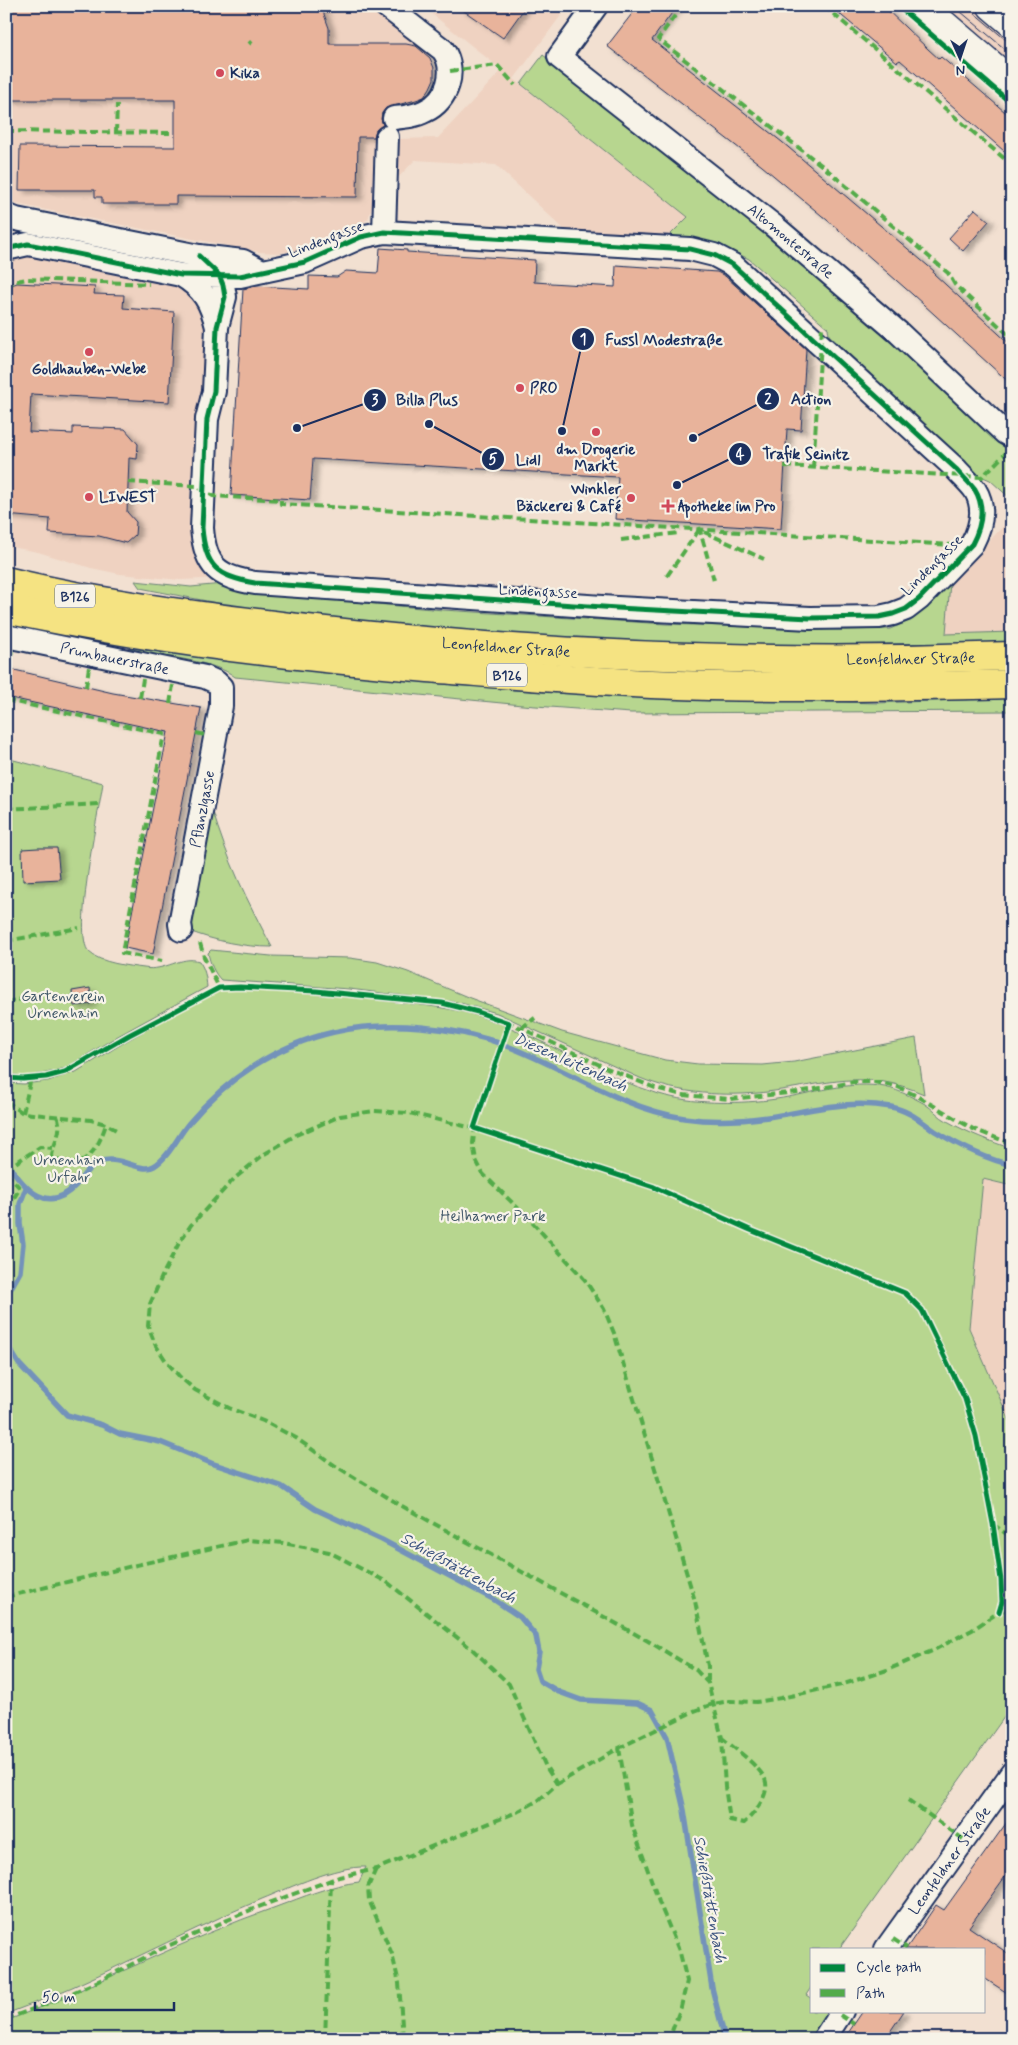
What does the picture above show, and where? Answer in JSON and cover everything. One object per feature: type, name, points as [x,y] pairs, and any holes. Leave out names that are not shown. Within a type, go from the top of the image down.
[{"type":"main road","points":[[922,6],[1012,84]]},
{"type":"main road","points":[[992,6],[1012,24]]},
{"type":"main road","name":"Leonfeldner Straße","points":[[6,581],[89,598],[220,619],[371,637],[485,646],[613,654],[729,658],[850,659],[1012,656]]},
{"type":"main road","name":"Leonfeldner Straße","points":[[6,609],[140,635],[232,648],[521,676],[651,684],[852,688],[1012,684]]},
{"type":"street","points":[[384,232],[391,128],[435,105],[445,92],[450,71],[447,56],[443,50],[386,6]]},
{"type":"street","name":"Altomontestraße","points":[[596,6],[559,57],[774,226],[899,333],[1005,433],[1012,437]]},
{"type":"street","name":"Lindengasse","points":[[9,223],[199,256],[243,261],[262,271]]},
{"type":"street","name":"Lindengasse","points":[[9,223],[28,244]]},
{"type":"street","name":"Lindengasse","points":[[6,250],[28,244],[181,275],[219,276],[240,276],[283,268],[305,262],[361,237],[384,232],[690,249],[714,255],[733,265],[956,469],[975,490],[980,504],[982,519],[978,534],[972,544],[919,600],[906,609],[879,617],[810,618],[617,608],[255,584],[235,580],[222,574],[209,560],[203,544],[202,528],[207,419],[214,391],[217,327],[225,297],[219,276]]},
{"type":"street","points":[[199,256],[219,276]]},
{"type":"street","name":"Lindengasse","points":[[181,275],[196,284],[206,298],[217,327]]},
{"type":"street","name":"Prunbauerstraße","points":[[6,636],[205,677],[216,682],[221,687]]},
{"type":"street","name":"Pflanzlgasse","points":[[182,930],[180,924],[221,706],[221,687]]},
{"type":"street","name":"Leonfeldner Straße","points":[[887,1948],[1012,1773]]},
{"type":"street","points":[[824,2039],[841,2012]]},
{"type":"shaded area","points":[[6,6],[367,6],[424,50],[431,59],[434,72],[433,82],[428,93],[419,100],[411,103],[384,103],[382,137],[374,138],[372,207],[368,219],[306,249],[280,253],[259,252],[6,202]]},
{"type":"shaded area","points":[[422,6],[568,6],[514,79],[688,217],[668,237],[567,232],[496,165],[415,160],[394,182],[395,139],[438,138],[502,70]]},
{"type":"shaded area","points":[[937,6],[978,6],[998,23],[1012,35],[1012,70]]},
{"type":"shaded area","points":[[19,252],[164,279],[185,289],[197,302],[206,332],[194,527],[212,577],[180,580],[120,574],[91,568],[38,552],[6,546],[6,254]]},
{"type":"shaded area","points":[[1012,517],[1012,632],[946,635],[950,582]]},
{"type":"shaded area","points":[[983,1179],[1012,1186],[1012,1426],[969,1328]]},
{"type":"green space","points":[[543,55],[718,193],[891,340],[1005,446],[1012,448],[1012,500],[990,480],[976,474],[829,335],[828,328],[749,259],[715,243],[668,237],[688,217],[521,84]]},
{"type":"green space","points":[[135,581],[191,587],[223,584],[243,592],[443,610],[666,624],[845,630],[890,629],[904,623],[917,614],[950,582],[946,634],[1012,632],[1012,644],[836,647],[625,642],[465,632],[258,611],[140,588]]},
{"type":"green space","points":[[128,648],[339,674],[514,690],[611,696],[877,703],[1012,698],[1012,711],[631,713],[522,705],[235,677],[215,667],[129,650]]},
{"type":"green space","name":"Gartenverein Urnenhain","points":[[6,758],[103,783],[88,871],[83,922],[85,941],[89,952],[107,961],[152,969],[186,960],[199,961],[205,973],[207,987],[116,1037],[65,1068],[24,1076],[6,1074]]},
{"type":"green space","points":[[212,809],[238,880],[272,947],[230,943],[189,931]]},
{"type":"green space","points":[[211,950],[271,956],[350,958],[377,962],[408,972],[470,998],[562,1032],[665,1060],[698,1064],[763,1065],[794,1062],[916,1038],[924,1094],[902,1086],[864,1080],[846,1080],[767,1092],[735,1094],[702,1093],[670,1088],[640,1078],[497,1013],[457,1002],[349,989],[221,980],[214,971],[210,960],[208,953]]},
{"type":"green space","points":[[217,991],[284,992],[358,998],[427,1006],[466,1013],[501,1024],[636,1086],[659,1094],[686,1100],[714,1102],[756,1101],[783,1098],[837,1087],[865,1085],[885,1087],[920,1101],[944,1119],[963,1129],[1012,1149],[1012,1186],[983,1179],[969,1328],[1012,1426],[1012,1706],[840,1948],[810,1948],[810,1989],[806,1995],[810,1998],[810,2012],[830,2012],[817,2039],[6,2039],[6,2021],[208,1933],[317,1892],[359,1882],[366,1867],[340,1870],[300,1883],[230,1913],[71,1988],[6,2014],[6,1083],[24,1084],[48,1081],[76,1072],[130,1039]]},
{"type":"building","name":"Kika","points":[[6,6],[321,6],[329,28],[329,44],[406,44],[416,46],[430,58],[434,68],[434,79],[424,97],[386,108],[382,113],[383,125],[376,130],[374,137],[358,137],[357,197],[176,196],[176,204],[102,204],[102,197],[95,197],[95,190],[19,190],[20,146],[175,147],[175,100],[6,100]]},
{"type":"building","points":[[457,6],[526,6],[503,38]]},
{"type":"building","points":[[638,6],[677,6],[652,40],[782,142],[934,271],[933,273],[1012,346],[1012,385],[839,230],[762,166],[607,46]]},
{"type":"building","points":[[830,6],[883,6],[939,59],[941,57],[1012,118],[1012,158],[900,60],[897,62]]},
{"type":"building","points":[[975,209],[989,221],[963,251],[949,238]]},
{"type":"building","name":"PRO","points":[[380,248],[407,250],[407,252],[535,260],[534,282],[615,287],[616,265],[717,272],[725,276],[806,349],[801,430],[787,429],[781,529],[615,519],[618,477],[313,459],[310,500],[231,495],[243,289],[256,286],[309,289],[309,276],[337,277],[346,271],[378,273]]},
{"type":"building","points":[[17,283],[95,287],[94,294],[124,295],[123,308],[174,312],[169,402],[31,394],[29,432],[73,434],[73,427],[125,429],[138,444],[137,459],[129,458],[127,512],[136,522],[135,535],[126,543],[99,536],[49,533],[50,519],[6,515],[6,291],[9,286]]},
{"type":"building","points":[[6,668],[113,693],[201,708],[153,954],[125,948],[168,732],[6,697]]},
{"type":"building","points":[[57,848],[60,879],[23,881],[22,849]]},
{"type":"building","points":[[90,988],[91,1004],[74,1006],[72,991]]},
{"type":"building","points":[[1012,1815],[1012,1867],[969,1927],[1012,1956],[1012,1996],[986,1979],[986,1948],[907,1948],[936,1905],[944,1910]]},
{"type":"building","points":[[862,2012],[903,2012],[885,2039],[844,2039]]},
{"type":"waterway","name":"Diesenleitenbach","points":[[6,1162],[29,1189],[37,1195],[46,1198],[55,1198],[65,1194],[76,1185],[89,1168],[100,1162],[115,1160],[142,1168],[154,1166],[169,1152],[189,1123],[220,1092],[254,1066],[273,1055],[293,1045],[334,1032],[376,1026],[399,1026],[444,1030],[487,1039],[529,1055],[615,1097],[660,1113],[684,1118],[736,1120],[859,1104],[897,1108],[909,1113],[935,1131],[972,1151],[1012,1165]]},
{"type":"waterway","name":"Schießstättenbach","points":[[6,1297],[20,1272],[23,1244],[20,1204],[26,1188]]},
{"type":"waterway","name":"Schießstättenbach","points":[[6,1343],[19,1364],[67,1415],[102,1425],[120,1434],[160,1442],[211,1463],[281,1486],[315,1509],[382,1540],[493,1599],[520,1617],[536,1636],[539,1652],[536,1669],[540,1681],[559,1692],[581,1700],[637,1703],[652,1710],[667,1737],[684,1810],[712,1988],[725,2039]]},
{"type":"tram line","points":[[954,6],[1012,55]]},
{"type":"tram line","points":[[966,6],[1012,45]]},
{"type":"marked path","points":[[682,6],[658,39],[825,168],[948,273],[955,285],[1012,338]]},
{"type":"marked path","points":[[824,6],[1012,165]]},
{"type":"marked path","points":[[249,44],[252,41]]},
{"type":"marked path","points":[[450,71],[497,65],[515,85]]},
{"type":"marked path","points":[[116,133],[117,104]]},
{"type":"marked path","points":[[6,131],[171,133]]},
{"type":"marked path","points":[[6,287],[16,281],[27,279],[149,284]]},
{"type":"marked path","points":[[813,468],[822,327]]},
{"type":"marked path","points":[[784,466],[982,477],[1011,448]]},
{"type":"marked path","points":[[128,482],[196,486],[213,496],[281,500],[281,504],[953,545]]},
{"type":"marked path","points":[[699,527],[714,580]]},
{"type":"marked path","points":[[667,576],[699,530]]},
{"type":"marked path","points":[[704,532],[764,559]]},
{"type":"marked path","points":[[621,540],[678,533]]},
{"type":"marked path","points":[[8,669],[12,651]]},
{"type":"marked path","points":[[86,687],[89,667]]},
{"type":"marked path","points":[[140,698],[143,679]]},
{"type":"marked path","points":[[170,704],[173,685]]},
{"type":"marked path","points":[[6,700],[164,734],[122,953],[162,961]]},
{"type":"marked path","points":[[196,733],[205,735]]},
{"type":"marked path","points":[[6,809],[99,804]]},
{"type":"marked path","points":[[6,941],[79,928]]},
{"type":"marked path","points":[[200,943],[204,957],[219,988]]},
{"type":"marked path","points":[[6,1002],[33,997]]},
{"type":"marked path","points":[[521,1028],[535,1018]]},
{"type":"marked path","points":[[506,1021],[602,1066],[655,1088],[682,1095],[730,1099],[798,1092],[854,1082],[874,1082],[898,1087],[919,1097],[973,1129],[1012,1144]]},
{"type":"marked path","points":[[23,1113],[31,1078]]},
{"type":"marked path","points":[[6,1101],[23,1113],[91,1120],[106,1124],[118,1131]]},
{"type":"marked path","points":[[477,1129],[409,1113],[374,1111],[340,1116],[296,1135],[263,1155],[234,1179],[191,1225],[179,1243],[150,1304],[148,1326],[155,1344],[166,1361],[195,1390],[229,1408],[263,1421],[296,1438],[334,1465],[402,1506],[648,1641],[696,1670],[708,1683],[722,1738],[725,1787],[730,1820],[744,1823],[757,1809],[764,1797],[766,1791],[765,1779],[752,1763],[722,1738]]},
{"type":"marked path","points":[[57,1116],[59,1132],[52,1157],[62,1162],[80,1162],[87,1157],[98,1143],[106,1124]]},
{"type":"marked path","points":[[475,1125],[473,1143],[476,1160],[483,1174],[530,1220],[585,1280],[604,1309],[614,1333],[695,1601],[708,1666],[708,1683]]},
{"type":"marked path","points":[[6,1169],[40,1147],[52,1148]]},
{"type":"marked path","points":[[6,1173],[20,1188],[12,1201],[6,1200]]},
{"type":"marked path","points":[[6,1274],[12,1201]]},
{"type":"marked path","points":[[993,1524],[1012,1538]]},
{"type":"marked path","points":[[6,1597],[248,1540],[283,1543],[329,1552],[387,1582],[473,1650],[509,1684],[546,1767],[557,1784]]},
{"type":"marked path","points":[[6,2019],[57,2000],[161,1949],[253,1909],[339,1877],[376,1869],[517,1812],[539,1800],[557,1784],[619,1748],[694,1711],[713,1704],[730,1701],[756,1702],[781,1698],[841,1685],[887,1670],[932,1651],[972,1630],[999,1612],[1012,1607]]},
{"type":"marked path","points":[[619,1748],[632,1825],[659,1902],[680,1953],[687,1981],[681,2007],[669,2039]]},
{"type":"marked path","points":[[908,1800],[963,1839]]},
{"type":"marked path","points":[[376,1869],[368,1887],[369,1900],[392,1954],[399,1983],[403,2039]]},
{"type":"marked path","points":[[325,2039],[331,1881]]},
{"type":"marked path","points":[[893,1939],[907,1948]]},
{"type":"marked path","points":[[840,2015],[854,2024]]},
{"type":"cycle path","points":[[898,6],[1012,104]]},
{"type":"cycle path","points":[[6,249],[28,244],[181,275],[240,276],[305,262],[361,237],[384,232],[690,249],[714,255],[733,265],[956,469],[973,487],[978,497],[981,511],[978,531],[972,544],[919,599],[906,609],[879,617],[810,618],[617,608],[242,581],[223,573],[210,561],[206,552],[202,528],[207,419],[214,391],[217,327],[225,297],[223,285],[219,275],[199,256]]},
{"type":"cycle path","points":[[6,1078],[46,1077],[65,1072],[129,1035],[219,988],[240,987],[316,991],[442,1003],[478,1012],[509,1023],[474,1128],[654,1187],[748,1229],[905,1293],[922,1310],[965,1399],[976,1436],[993,1524],[1001,1580],[1002,1602],[999,1612]]},
{"type":"place","name":"Kika","points":[[220,73]]},
{"type":"place","name":"Goldhauben-Webe","points":[[89,352]]},
{"type":"place","name":"PRO","points":[[520,388]]},
{"type":"place","name":"Lidl","points":[[429,424]]},
{"type":"place","name":"Billa Plus","points":[[297,428]]},
{"type":"place","name":"Fussl Modestraße","points":[[562,431]]},
{"type":"place","name":"dm Drogerie Markt","points":[[596,432]]},
{"type":"place","name":"Action","points":[[693,438]]},
{"type":"place","name":"Trafik Seinitz","points":[[677,485]]},
{"type":"place","name":"LIWEST","points":[[89,497]]},
{"type":"place","name":"Winkler Bäckerei & Café","points":[[631,498]]},
{"type":"place","name":"Apotheke im Pro","points":[[668,506]]},
{"type":"park label","name":"Urnenhain Urfahr","points":[[69,1168]]},
{"type":"park label","name":"Heilhamer Park","points":[[493,1216]]}]
